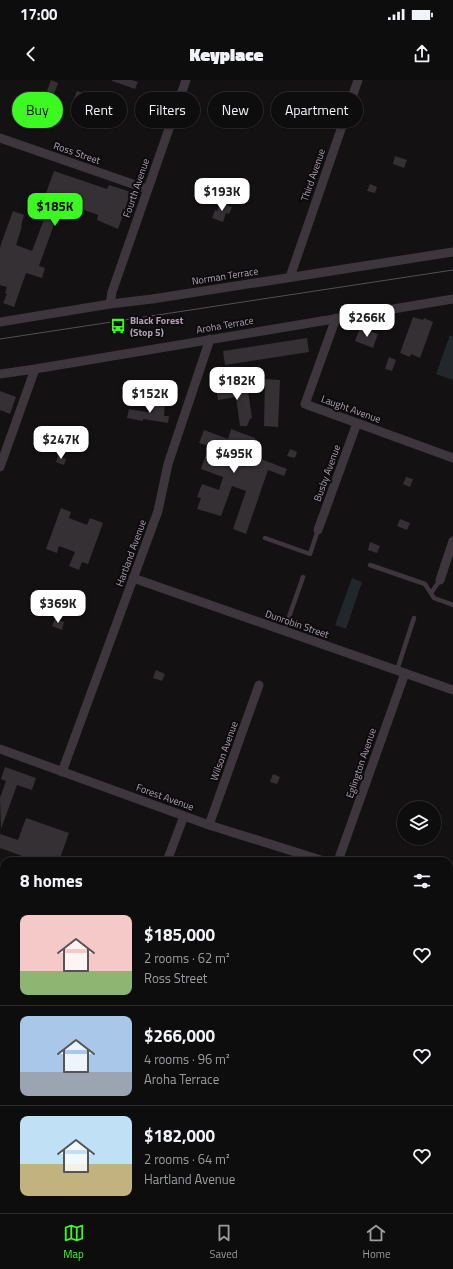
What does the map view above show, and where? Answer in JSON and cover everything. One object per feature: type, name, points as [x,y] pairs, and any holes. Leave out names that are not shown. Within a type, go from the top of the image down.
[{"type":"street","name":"Fourth Avenue","points":[[110,304],[112,292],[186,80]]},
{"type":"street","name":"Third Avenue","points":[[290,277],[358,80]]},
{"type":"street","name":"Ross Street","points":[[0,138],[147,189]]},
{"type":"street","name":"Norman Terrace","points":[[0,322],[453,252]]},
{"type":"street","name":"Aroha Terrace","points":[[0,374],[453,299]]},
{"type":"street","name":"Laught Avenue","points":[[336,318],[305,404],[453,458]]},
{"type":"street","name":"Hartland Avenue","points":[[62,772],[158,511],[168,464],[210,339]]},
{"type":"street","points":[[0,467],[35,369]]},
{"type":"street","name":"Busby Avenue","points":[[318,530],[357,423]]},
{"type":"street","points":[[440,580],[453,541]]},
{"type":"street","name":"Dunrobin Street","points":[[133,578],[453,690]]},
{"type":"street","name":"Eglington Avenue","points":[[339,857],[401,672]]},
{"type":"street","name":"Wilson Avenue","points":[[209,825],[259,684]]},
{"type":"street","name":"Forest Avenue","points":[[0,749],[209,825],[307,857]]},
{"type":"street","points":[[169,857],[184,816]]},
{"type":"lane","points":[[265,538],[310,554],[318,530]]},
{"type":"lane","points":[[370,565],[425,584],[434,598],[453,605]]},
{"type":"lane","points":[[284,631],[303,577]]},
{"type":"lane","points":[[431,593],[440,580]]},
{"type":"lane","points":[[401,672],[414,618]]},
{"type":"shaded area","points":[[450,335],[453,337],[453,380],[436,374]]},
{"type":"shaded area","points":[[352,578],[362,582],[346,629],[335,625]]},
{"type":"building","points":[[51,80],[58,83],[55,92],[47,91]]},
{"type":"building","points":[[112,80],[132,80],[138,82],[135,89]]},
{"type":"building","points":[[395,156],[407,160],[404,168],[393,164]]},
{"type":"building","points":[[54,171],[107,189],[109,185],[131,192],[118,229],[97,220],[98,215],[62,202],[39,266],[45,268],[42,278],[26,273],[14,307],[3,303],[7,294],[5,293],[7,287],[0,285],[0,248],[2,241],[13,211],[24,215],[16,245],[32,251],[46,214],[39,212]]},
{"type":"building","points":[[370,184],[377,187],[375,193],[367,191]]},
{"type":"building","points":[[220,203],[232,207],[229,214],[226,213],[223,222],[212,218]]},
{"type":"building","points":[[413,317],[423,320],[424,318],[433,322],[420,358],[411,354],[410,357],[400,353]]},
{"type":"building","points":[[360,328],[378,334],[373,348],[355,341]]},
{"type":"building","points":[[307,338],[309,352],[225,365],[223,351]]},
{"type":"building","points":[[389,357],[396,360],[392,371],[385,369]]},
{"type":"building","points":[[265,379],[280,380],[278,427],[264,426]]},
{"type":"building","points":[[237,383],[238,391],[248,390],[252,418],[247,426],[240,426],[236,397],[218,400],[216,386]]},
{"type":"building","points":[[0,391],[16,397],[10,414],[0,410]]},
{"type":"building","points":[[154,402],[165,404],[164,416],[169,416],[168,423],[127,418],[129,409],[152,413]]},
{"type":"building","points":[[231,429],[255,438],[257,453],[260,453],[258,458],[287,469],[284,476],[268,470],[246,534],[233,529],[246,491],[232,486],[221,516],[197,509],[201,498],[197,497],[202,484],[219,490],[223,477],[201,469],[209,446],[199,443],[204,430],[228,439]],"holes":[[[229,444],[250,451],[244,467],[224,460]]]},
{"type":"building","points":[[290,449],[297,452],[295,458],[287,456]]},
{"type":"building","points":[[58,456],[66,459],[64,465],[56,462]]},
{"type":"building","points":[[406,477],[413,479],[410,487],[403,484]]},
{"type":"building","points":[[61,508],[71,512],[69,518],[87,525],[90,518],[103,523],[88,564],[82,562],[79,570],[69,566],[75,552],[59,546],[57,553],[46,549]]},
{"type":"building","points":[[400,519],[410,523],[407,530],[397,526]]},
{"type":"building","points":[[370,542],[380,546],[377,553],[368,550]]},
{"type":"building","points":[[55,619],[64,622],[62,630],[52,626]]},
{"type":"building","points":[[156,670],[165,674],[162,681],[153,678]]},
{"type":"building","points":[[5,767],[36,778],[32,790],[17,785],[1,829],[0,798],[6,781],[1,779]]},
{"type":"building","points":[[273,774],[280,777],[277,784],[270,782]]},
{"type":"building","points":[[26,818],[69,833],[60,857],[25,857],[0,848],[0,834],[18,840]]},
{"type":"tram line","points":[[0,339],[453,270]]},
{"type":"place","name":"Black Forest (Stop 5)","points":[[118,326]]}]
